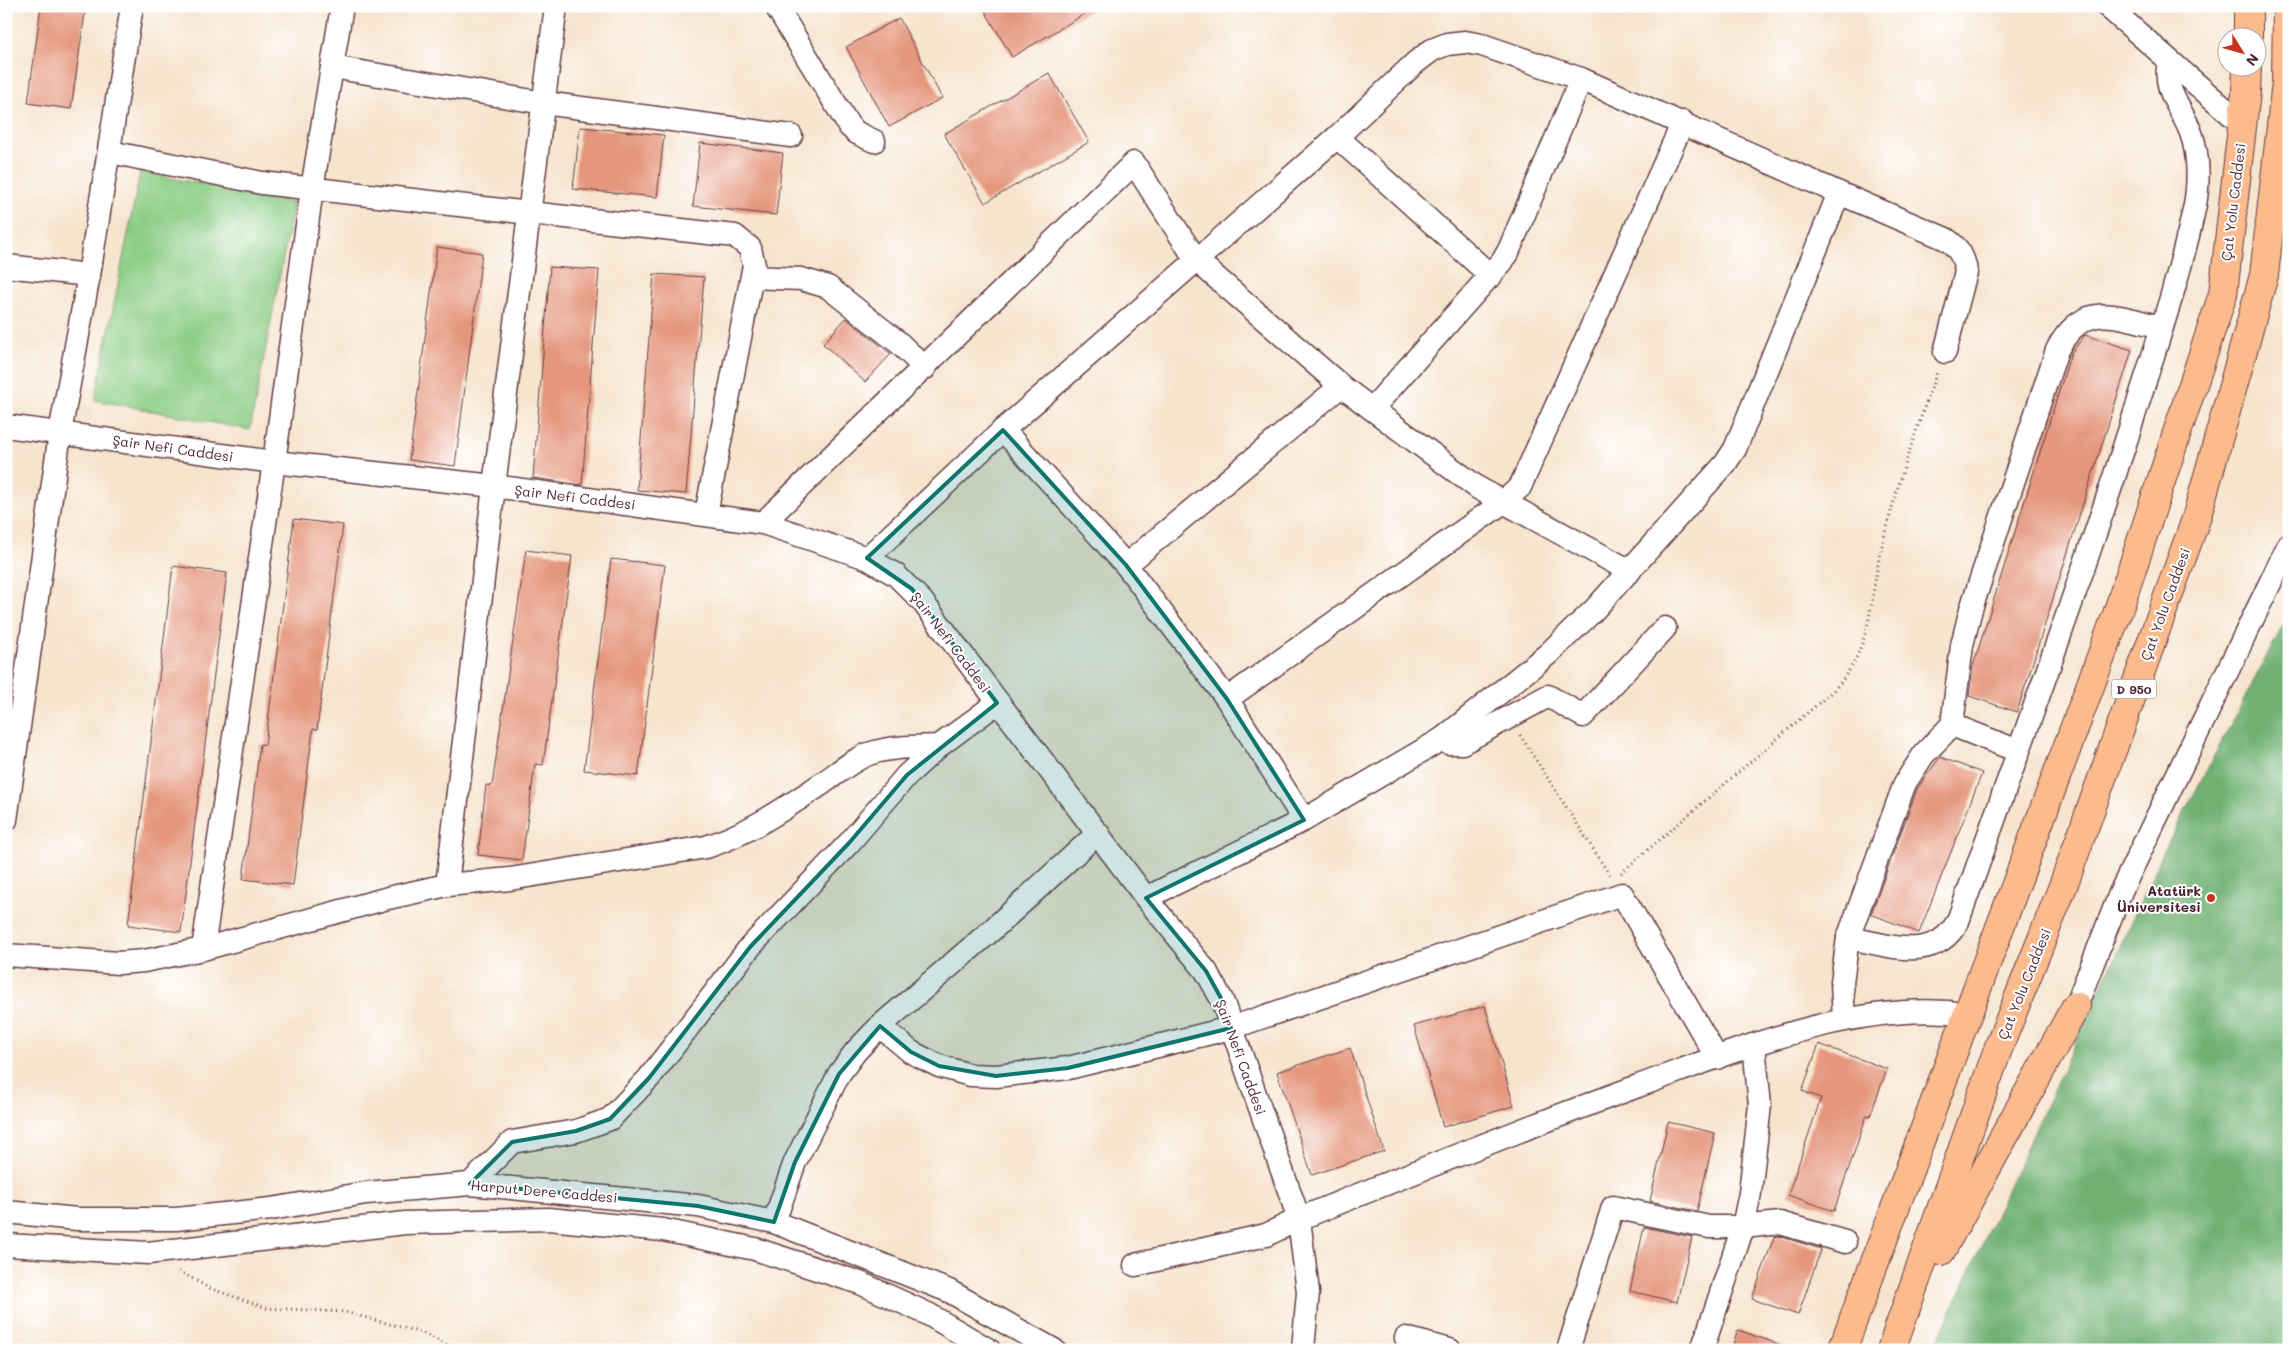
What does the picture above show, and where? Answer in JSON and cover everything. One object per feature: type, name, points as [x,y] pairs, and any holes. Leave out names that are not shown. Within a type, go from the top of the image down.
[{"type":"highway","points":[[2248,6],[2248,28]]},
{"type":"highway","name":"Çat Yolu Caddesi","points":[[1891,1350],[1904,1318],[1998,1049],[2062,886],[2196,519],[2264,275],[2286,82],[2287,6]]},
{"type":"highway","name":"Çat Yolu Caddesi","points":[[1842,1350],[2117,614],[2223,294],[2246,78]]},
{"type":"highway","points":[[1904,1318],[2076,1006]]},
{"type":"street","points":[[6,820],[60,433],[110,152],[132,6]]},
{"type":"street","points":[[202,949],[312,189],[342,6]]},
{"type":"street","points":[[446,885],[494,486],[556,6]]},
{"type":"street","points":[[776,6],[849,126],[874,141]]},
{"type":"street","points":[[2107,6],[2242,124]]},
{"type":"street","points":[[867,558],[1003,430],[1337,137],[1415,63],[1432,50],[1447,44],[1465,42],[1482,45],[1581,79],[1946,239],[1956,246],[1964,259],[1966,272],[1944,352]]},
{"type":"street","points":[[1848,938],[1919,950],[1930,947],[1948,936],[1958,921],[2096,536],[2162,327],[2194,213],[2196,192],[2195,153],[2192,134],[2169,89],[2166,78],[2169,62]]},
{"type":"street","points":[[332,67],[544,103],[791,136]]},
{"type":"street","points":[[1372,409],[1491,276],[1509,250],[1581,79]]},
{"type":"street","points":[[1227,700],[1513,496],[1525,478],[1682,122]]},
{"type":"street","points":[[1337,137],[1491,276]]},
{"type":"street","points":[[110,152],[262,183],[736,236],[744,241],[753,257],[752,277],[706,514]]},
{"type":"street","points":[[763,523],[925,368],[1134,163],[1196,260],[1341,386],[1478,488],[1502,503],[1630,570]]},
{"type":"street","points":[[1146,898],[1304,820],[1442,739],[1548,654],[1594,610],[1725,464],[1735,449],[1839,193]]},
{"type":"street","points":[[6,266],[89,275]]},
{"type":"street","points":[[752,277],[801,279],[828,287],[899,343],[925,368]]},
{"type":"street","points":[[1844,1020],[1842,982],[1848,938],[1905,783],[1924,754],[1952,725],[1955,683],[1971,609],[2063,339],[2080,322],[2101,314],[2162,327]]},
{"type":"street","points":[[1126,565],[1341,386]]},
{"type":"street","name":"Şair Nefi Caddesi","points":[[6,426],[274,462],[494,486],[763,523],[867,558],[896,575],[912,589],[1146,898],[1206,972],[1222,1000],[1299,1219],[1308,1292],[1303,1350]]},
{"type":"street","points":[[1003,430],[1126,565],[1227,700],[1304,820]]},
{"type":"street","points":[[2076,1006],[2121,891],[2289,544]]},
{"type":"street","points":[[1442,739],[1448,743],[1462,743],[1548,696],[1583,716],[1665,628]]},
{"type":"street","points":[[470,1184],[512,1142],[576,1131],[610,1119],[650,1078],[750,948],[849,844],[906,775],[939,746],[997,703]]},
{"type":"street","points":[[1952,725],[2018,751]]},
{"type":"street","points":[[6,955],[119,963],[162,958],[202,949],[388,898],[446,885],[510,879],[706,847],[734,838],[762,823],[873,752],[893,748],[939,746]]},
{"type":"street","points":[[774,1222],[795,1162],[839,1074],[856,1051],[880,1026],[993,929],[1098,833]]},
{"type":"street","points":[[880,1026],[911,1052],[939,1066],[970,1074],[996,1076],[1068,1068],[1231,1028],[1622,894],[1717,1058]]},
{"type":"street","points":[[1135,1265],[1266,1235],[1299,1219],[1518,1130],[1754,1046],[1844,1020],[1881,1013],[1921,1011],[1967,1014]]},
{"type":"street","points":[[1702,1350],[1743,1227],[1750,1193],[1760,1105],[1754,1046]]},
{"type":"street","name":"Harput Dere Caddesi","points":[[6,1212],[77,1219],[176,1219],[271,1209],[366,1193],[470,1184],[698,1206],[774,1222],[949,1292],[1054,1350]]},
{"type":"street","points":[[1568,1350],[1613,1207],[1709,1227],[1743,1227],[1780,1223],[1845,1242]]},
{"type":"street","name":"Harput Dere Caddesi","points":[[6,1245],[148,1253],[406,1223],[548,1219],[663,1230],[755,1249],[860,1283],[928,1314],[989,1350]]},
{"type":"street","points":[[1406,1338],[1450,1350]]},
{"type":"path","points":[[1508,717],[1613,880],[1834,690],[1847,676],[1864,643],[1882,544],[1897,489],[1944,352]]},
{"type":"path","points":[[148,1253],[209,1288],[267,1308],[345,1312],[424,1333],[458,1350]]},
{"type":"highlighted area","points":[[1003,430],[1126,565],[1227,699],[1304,820],[1146,898],[1206,971],[1222,1000],[1231,1028],[1068,1068],[996,1076],[939,1066],[911,1052],[880,1026],[839,1074],[795,1162],[774,1222],[698,1206],[470,1184],[512,1142],[576,1131],[610,1119],[649,1078],[750,947],[849,843],[907,775],[997,703],[912,589],[867,558]]},
{"type":"green space","points":[[140,172],[294,202],[250,430],[95,400]]},
{"type":"green space","name":"Atatürk Üniversitesi","points":[[2289,614],[2289,1350],[1933,1350],[2163,853]]},
{"type":"building","points":[[41,6],[86,6],[71,109],[28,103]]},
{"type":"building","points":[[982,6],[1098,6],[1012,57]]},
{"type":"building","points":[[899,18],[942,98],[889,127],[846,47]]},
{"type":"building","points":[[1049,73],[1089,142],[985,203],[944,134]]},
{"type":"building","points":[[580,127],[664,135],[657,197],[573,189]]},
{"type":"building","points":[[700,143],[783,153],[776,215],[693,206]]},
{"type":"building","points":[[437,247],[482,253],[455,466],[409,460]]},
{"type":"building","points":[[550,267],[599,270],[582,485],[533,478]]},
{"type":"building","points":[[654,274],[704,277],[686,494],[637,490]]},
{"type":"building","points":[[846,318],[891,354],[865,382],[823,344]]},
{"type":"building","points":[[2085,335],[2132,350],[2017,712],[1969,696],[1973,666],[2071,353]]},
{"type":"building","points":[[294,519],[343,525],[317,730],[313,729],[293,885],[243,879],[260,744],[265,745]]},
{"type":"building","points":[[526,550],[572,556],[543,765],[535,764],[522,860],[478,855],[486,785],[492,786]]},
{"type":"building","points":[[611,559],[665,565],[638,776],[584,770]]},
{"type":"building","points":[[173,566],[227,573],[181,932],[128,925]]},
{"type":"building","points":[[1940,757],[1982,773],[1919,933],[1871,914],[1917,789]]},
{"type":"building","points":[[1485,1006],[1514,1106],[1443,1127],[1414,1026]]},
{"type":"building","points":[[1819,1044],[1887,1069],[1870,1116],[1867,1115],[1834,1211],[1788,1195],[1821,1098],[1802,1091]]},
{"type":"building","points":[[1350,1048],[1384,1151],[1312,1175],[1277,1072]]},
{"type":"building","points":[[1668,1122],[1715,1133],[1697,1211],[1650,1201]]},
{"type":"building","points":[[1644,1227],[1692,1237],[1677,1302],[1630,1291]]},
{"type":"building","points":[[1779,1236],[1821,1249],[1798,1315],[1752,1299],[1774,1237]]},
{"type":"building","points":[[1738,1330],[1787,1347],[1787,1350],[1731,1350]]},
{"type":"place","name":"Atatürk Üniversitesi","points":[[2211,898]]}]
